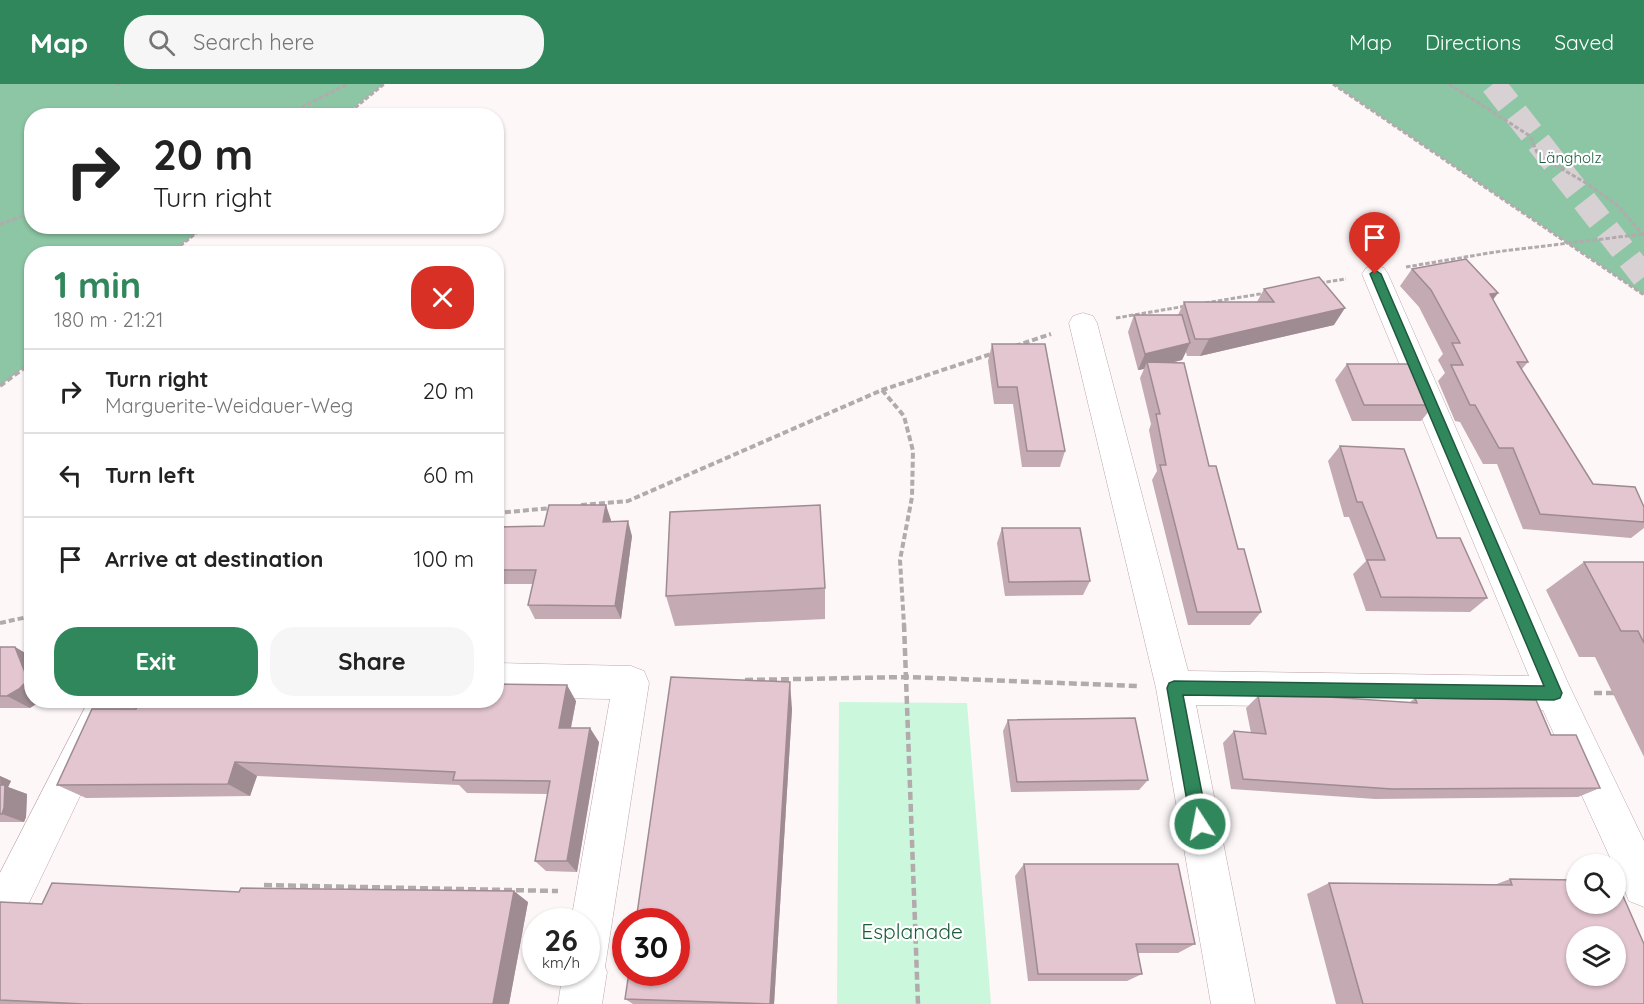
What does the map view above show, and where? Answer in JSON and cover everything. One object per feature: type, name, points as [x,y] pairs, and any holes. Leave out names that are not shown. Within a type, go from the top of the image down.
[{"type":"street","points":[[1375,274],[1554,693],[1644,886]]},
{"type":"street","points":[[1083,323],[1174,688],[1233,1004]]},
{"type":"street","points":[[504,680],[631,683],[594,908]]},
{"type":"street","points":[[1174,688],[1554,693]]},
{"type":"street","points":[[0,916],[104,708]]},
{"type":"street","points":[[579,1004],[582,986]]},
{"type":"path","points":[[117,84],[122,84]]},
{"type":"path","points":[[300,108],[348,84]]},
{"type":"path","points":[[355,108],[384,84]]},
{"type":"path","points":[[1333,84],[1644,295]]},
{"type":"path","points":[[1449,84],[1530,136],[1538,155],[1586,183],[1617,205],[1644,234]]},
{"type":"path","points":[[0,224],[24,216]]},
{"type":"path","points":[[180,246],[195,234]]},
{"type":"path","points":[[1317,284],[1433,261],[1511,249],[1644,234]]},
{"type":"path","points":[[1200,304],[1270,292]]},
{"type":"path","points":[[570,506],[628,501],[882,390],[1083,323],[1188,306]]},
{"type":"path","points":[[0,386],[24,368]]},
{"type":"path","points":[[882,390],[904,416],[913,451],[912,497],[900,561],[908,677],[906,703],[918,1004]]},
{"type":"path","points":[[504,512],[558,507]]},
{"type":"path","points":[[0,623],[24,618]]},
{"type":"path","points":[[735,681],[908,677],[1174,688]]},
{"type":"path","points":[[1554,693],[1622,693]]},
{"type":"path","points":[[264,885],[597,891]]},
{"type":"green space","points":[[0,84],[384,84],[354,108],[24,108],[24,234],[196,234],[179,246],[24,246],[24,367],[0,386]]},
{"type":"green space","name":"Längholz","points":[[1333,84],[1644,84],[1644,295]]},
{"type":"green space","name":"Esplanade","points":[[839,702],[967,703],[991,1004],[837,1004]]},
{"type":"building","points":[[1466,259],[1498,293],[1490,294],[1528,362],[1517,362],[1593,484],[1635,487],[1644,507],[1644,522],[1540,514],[1513,448],[1499,448],[1475,405],[1470,405],[1451,365],[1463,365],[1452,343],[1460,343],[1431,290],[1412,269]]},
{"type":"building","points":[[1319,277],[1345,308],[1209,339],[1195,339],[1184,302],[1274,302],[1264,289]]},
{"type":"building","points":[[1134,315],[1182,315],[1190,343],[1145,354]]},
{"type":"building","points":[[992,344],[1045,344],[1065,451],[1027,451],[1017,387],[998,387]]},
{"type":"building","points":[[1147,362],[1184,363],[1209,466],[1216,466],[1238,549],[1244,549],[1261,612],[1197,612],[1160,465],[1166,465],[1156,414],[1160,414]]},
{"type":"building","points":[[1347,364],[1417,364],[1434,405],[1364,405]]},
{"type":"building","points":[[1340,446],[1404,449],[1437,538],[1460,538],[1487,598],[1381,597],[1367,560],[1385,560],[1362,502],[1357,502]]},
{"type":"building","points":[[549,505],[606,505],[603,522],[628,521],[615,606],[528,605],[536,570],[504,570],[504,527],[544,526]]},
{"type":"building","points":[[820,505],[825,588],[666,596],[670,512]]},
{"type":"building","points":[[1002,528],[1080,528],[1090,581],[1009,582]]},
{"type":"building","points":[[1584,562],[1644,562],[1644,643],[1638,631],[1621,631]]},
{"type":"building","points":[[0,647],[15,647],[24,670],[24,684],[7,696],[0,696]]},
{"type":"building","points":[[671,677],[790,682],[770,1004],[625,999],[627,986],[690,986],[690,908],[638,908]]},
{"type":"building","points":[[504,684],[567,685],[559,728],[590,728],[567,861],[535,861],[550,781],[453,780],[455,772],[235,762],[228,784],[57,785],[92,709],[504,708]]},
{"type":"building","points":[[1258,696],[1328,697],[1417,703],[1415,698],[1536,700],[1551,735],[1576,735],[1600,788],[1392,789],[1243,779],[1234,731],[1266,734]]},
{"type":"building","points":[[1135,718],[1148,780],[1017,782],[1008,720]]},
{"type":"building","points":[[0,785],[5,785],[2,814],[0,814]]},
{"type":"building","points":[[1024,864],[1178,864],[1195,944],[1136,944],[1142,974],[1038,974]]},
{"type":"building","points":[[1510,879],[1566,880],[1566,914],[1626,914],[1626,903],[1644,944],[1644,1004],[1363,1004],[1329,883],[1512,885]]},
{"type":"building","points":[[52,883],[239,892],[241,888],[514,891],[493,1004],[84,1004],[0,1000],[0,902],[42,904]]},
{"type":"tunnel","points":[[1493,84],[1644,277]]},
{"type":"route","points":[[1200,824],[1174,688],[1554,693],[1375,274]]}]
